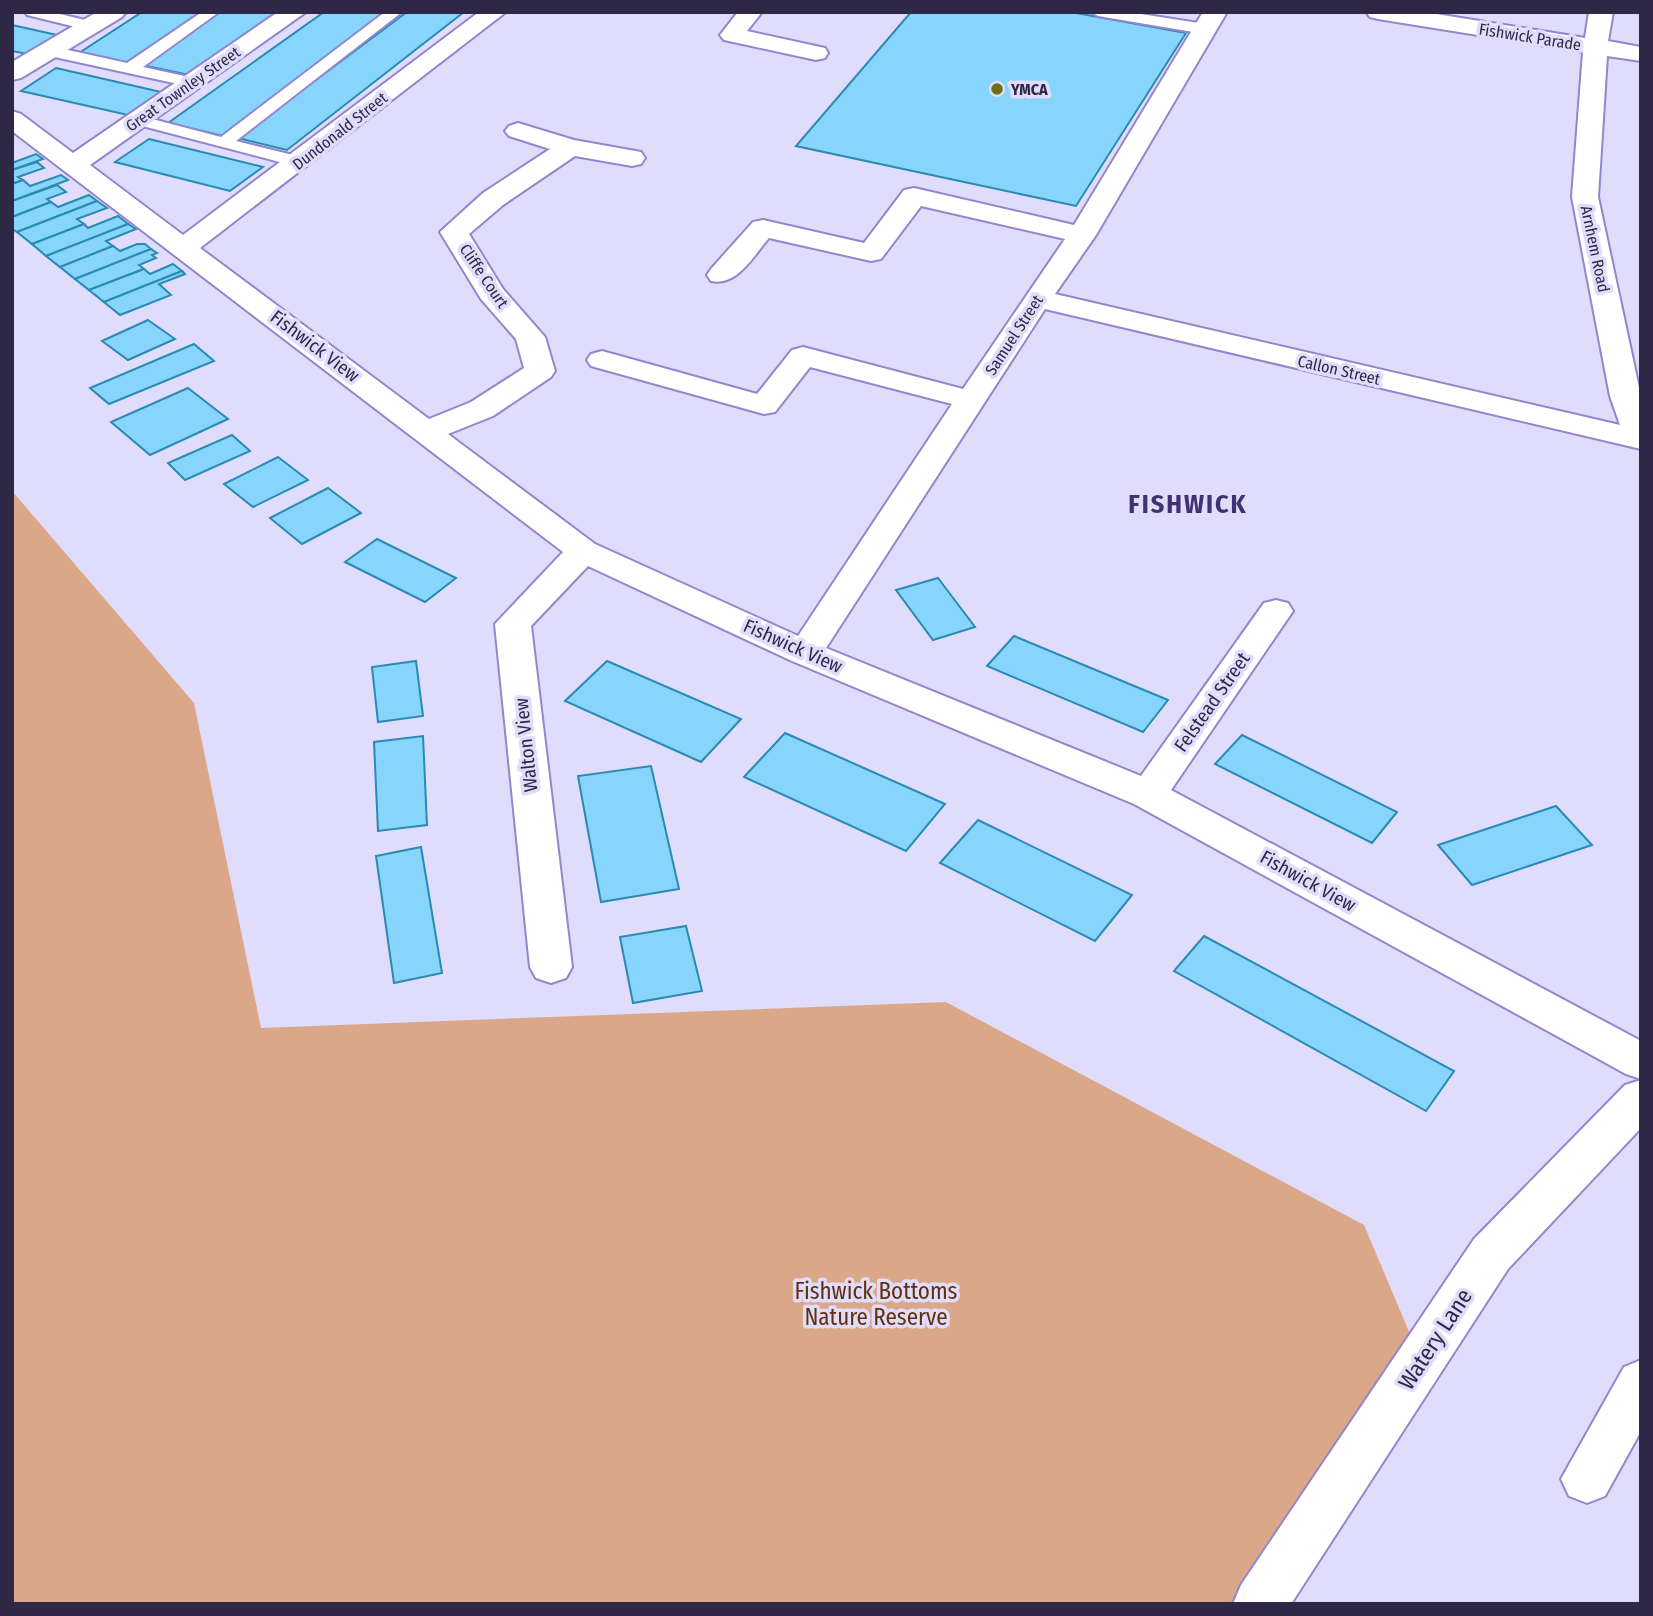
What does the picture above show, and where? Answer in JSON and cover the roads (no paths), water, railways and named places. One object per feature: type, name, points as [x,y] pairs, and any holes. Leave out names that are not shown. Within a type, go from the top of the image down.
[{"type":"street","points":[[12,74],[114,12]]},
{"type":"street","name":"Great Townley Street","points":[[73,165],[294,12]]},
{"type":"street","name":"Dundonald Street","points":[[184,247],[494,12]]},
{"type":"street","name":"Fishwick Parade","points":[[1378,12],[1641,54]]},
{"type":"street","name":"Arnhem Road","points":[[1601,12],[1595,47],[1585,197],[1625,396],[1641,440]]},
{"type":"street","points":[[739,15],[732,35],[816,53]]},
{"type":"street","name":"Samuel Street","points":[[806,653],[1037,299],[1082,235],[1210,21]]},
{"type":"street","name":"Fishwick View","points":[[12,119],[428,431],[583,551],[806,653],[1148,794],[1641,1062]]},
{"type":"street","points":[[518,131],[570,147],[632,158]]},
{"type":"street","name":"Cliffe Court","points":[[428,431],[482,409],[540,371],[530,337],[491,293],[454,232],[493,199],[570,147]]},
{"type":"street","points":[[721,275],[763,228],[871,253],[914,196],[1082,235]]},
{"type":"street","name":"Callon Street","points":[[1037,299],[1641,440]]},
{"type":"street","points":[[602,360],[764,405],[803,356],[971,400]]},
{"type":"street","name":"Walton View","points":[[551,967],[513,624],[583,551]]},
{"type":"street","name":"Felstead Street","points":[[1148,794],[1276,611]]},
{"type":"street","name":"Watery Lane","points":[[1260,1604],[1491,1254],[1641,1098]]},
{"type":"street","points":[[1587,1479],[1641,1383]]},
{"type":"lane","points":[[32,12],[92,26]]},
{"type":"lane","points":[[130,68],[212,12]]},
{"type":"lane","points":[[223,143],[395,12]]},
{"type":"lane","points":[[1098,12],[1210,21]]},
{"type":"lane","points":[[50,51],[192,82]]},
{"type":"lane","points":[[137,120],[299,162]]},
{"type":"place","name":"YMCA","points":[[997,89]]},
{"type":"district","name":"FISHWICK","points":[[1188,504]]},
{"type":"park label","name":"Fishwick Bottoms Nature Reserve","points":[[876,1304]]}]
